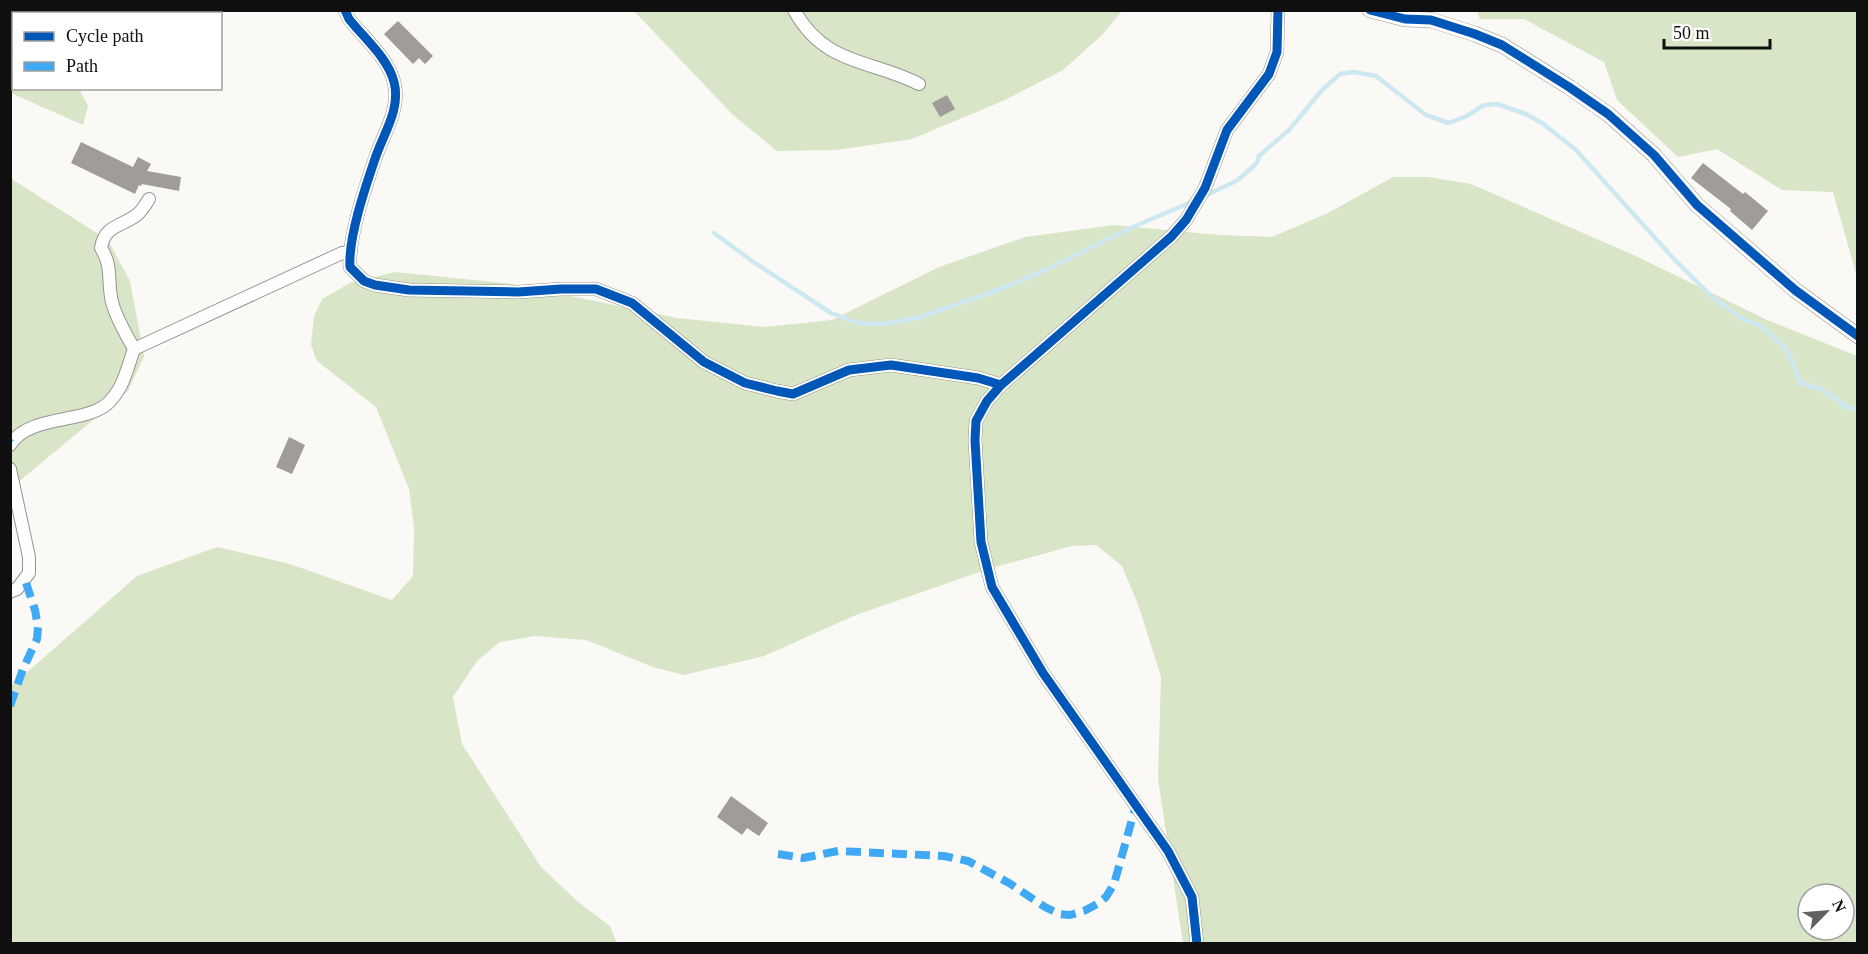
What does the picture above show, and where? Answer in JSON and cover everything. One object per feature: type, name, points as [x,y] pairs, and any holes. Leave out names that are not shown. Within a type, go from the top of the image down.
[{"type":"street","points":[[345,10],[349,19],[390,70],[395,83],[393,113],[375,157],[353,233],[350,252],[350,267],[364,281],[375,285],[424,291],[596,290],[632,303],[704,362],[745,382],[793,394],[849,369],[891,365],[978,378],[1001,386]]},
{"type":"street","points":[[794,10],[815,39],[827,48],[919,84]]},
{"type":"street","points":[[1197,944],[1192,897],[1168,850],[1043,673],[992,587],[981,542],[976,421],[987,401],[1001,386],[1171,237],[1186,220],[1205,188],[1227,130],[1269,74],[1277,52],[1278,10]]},
{"type":"street","points":[[1370,10],[1405,19],[1427,15],[1502,45],[1562,82],[1608,114],[1654,155],[1681,188],[1704,211],[1795,290],[1857,336]]},
{"type":"street","points":[[10,445],[19,434],[25,431],[57,419],[88,413],[106,405],[123,381],[134,349],[113,305],[110,270],[107,257],[101,248],[103,237],[110,229],[138,214],[149,199]]},
{"type":"street","points":[[134,349],[342,253],[350,252]]},
{"type":"street","points":[[10,469],[29,557],[29,573],[17,589],[10,592]]},
{"type":"green space","points":[[634,11],[1122,11],[1101,36],[1063,70],[1005,100],[912,139],[836,150],[777,151],[733,115]]},
{"type":"green space","points":[[1477,11],[1857,11],[1857,277],[1833,192],[1782,190],[1717,149],[1678,157],[1617,100],[1604,62],[1524,19],[1480,19]]},
{"type":"green space","points":[[10,19],[12,20],[12,90],[80,90],[88,106],[83,125],[11,93]]},
{"type":"green space","points":[[1393,177],[1428,177],[1471,184],[1638,257],[1765,319],[1857,356],[1857,943],[1183,943],[1158,779],[1161,677],[1139,607],[1122,566],[1096,545],[1072,546],[991,568],[856,615],[764,656],[684,675],[653,667],[586,640],[535,636],[500,642],[477,661],[453,697],[462,744],[541,867],[577,901],[610,926],[617,943],[11,943],[10,687],[137,576],[217,547],[290,564],[392,600],[413,576],[414,527],[409,489],[376,407],[317,361],[311,345],[314,316],[322,299],[350,283],[395,272],[512,284],[677,318],[765,327],[832,320],[939,267],[1025,237],[1114,225],[1219,235],[1272,237],[1328,213]]},
{"type":"green space","points":[[10,178],[108,240],[130,281],[144,356],[128,391],[11,488]]},
{"type":"building","points":[[398,21],[433,56],[425,64],[419,58],[413,64],[384,34]]},
{"type":"building","points":[[947,95],[955,109],[940,117],[932,103]]},
{"type":"building","points":[[81,142],[133,167],[138,157],[151,164],[147,171],[181,177],[179,191],[142,184],[139,185],[135,194],[71,163]]},
{"type":"building","points":[[1703,163],[1768,211],[1752,230],[1730,211],[1731,209],[1691,178]]},
{"type":"building","points":[[289,437],[305,445],[292,474],[276,467]]},
{"type":"building","points":[[731,796],[768,823],[759,836],[747,828],[742,835],[717,817]]},
{"type":"waterway","points":[[1205,196],[1238,180],[1257,163],[1259,156],[1289,130],[1323,89],[1340,74],[1353,72],[1376,76],[1426,115],[1449,123],[1467,116],[1484,105],[1497,104],[1526,114],[1542,123],[1575,149],[1674,259],[1711,296],[1741,318],[1761,326],[1786,348],[1801,383],[1821,389],[1845,406],[1858,410]]},
{"type":"waterway","points":[[714,233],[831,313],[858,323],[883,324],[917,318],[1001,289],[1194,201]]},
{"type":"marked path","points":[[10,706],[37,639],[38,627],[35,610],[25,580]]},
{"type":"marked path","points":[[778,854],[803,858],[838,851],[944,856],[968,861],[1009,883],[1045,907],[1059,914],[1070,915],[1097,904],[1106,897],[1114,884],[1136,805]]},
{"type":"cycle path","points":[[345,10],[349,19],[387,65],[396,92],[391,120],[367,181],[352,241],[350,267],[364,281],[409,290],[518,292],[596,289],[632,303],[704,362],[745,383],[793,394],[849,370],[891,365],[978,378],[1001,385]]},
{"type":"cycle path","points":[[1197,944],[1192,897],[1168,851],[1043,673],[992,587],[981,542],[976,421],[987,401],[1001,385],[1171,237],[1186,220],[1205,188],[1227,130],[1269,74],[1277,52],[1278,10]]},
{"type":"cycle path","points":[[1370,10],[1405,19],[1431,20],[1475,34],[1502,45],[1569,87],[1608,114],[1654,155],[1697,205],[1795,290],[1858,336]]}]
